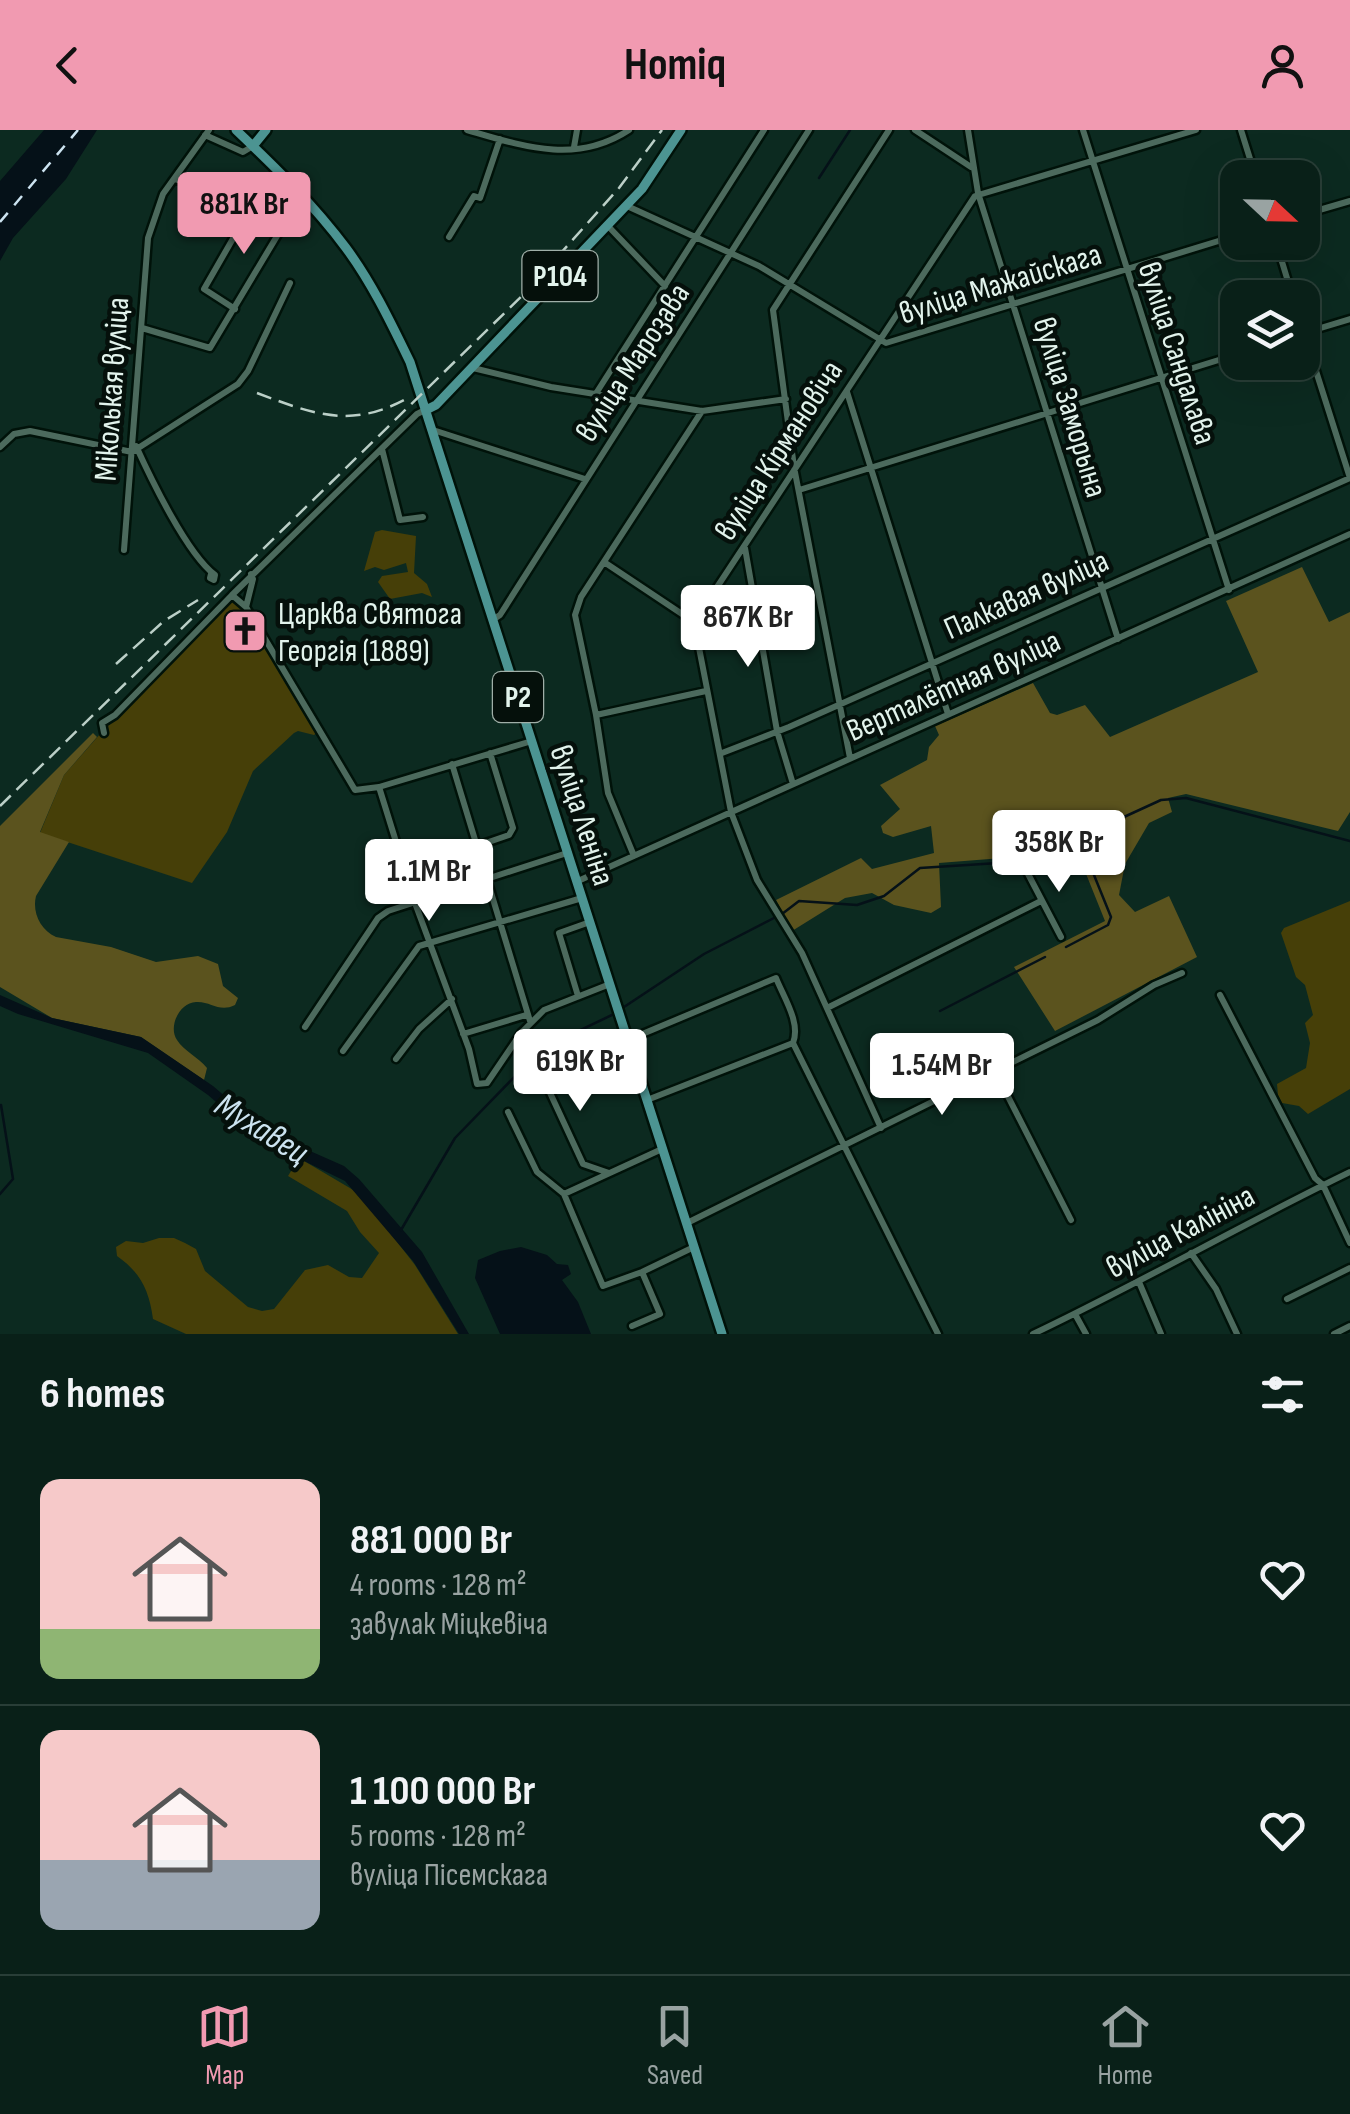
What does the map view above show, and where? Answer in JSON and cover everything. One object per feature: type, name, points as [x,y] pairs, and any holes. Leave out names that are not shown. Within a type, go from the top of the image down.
[{"type":"main road","name":"вуліца Леніна","points":[[236,130],[302,196],[346,248],[410,362],[722,1334]]},
{"type":"main road","points":[[253,146],[266,130]]},
{"type":"main road","name":"Р104","points":[[426,410],[436,405],[627,206],[682,130]]},
{"type":"street","points":[[467,130],[554,152],[610,141],[629,130]]},
{"type":"street","points":[[574,148],[577,130]]},
{"type":"street","points":[[595,395],[764,130]]},
{"type":"street","name":"вуліца Марозава","points":[[494,619],[810,130]]},
{"type":"street","points":[[850,758],[794,468],[773,310],[889,130]]},
{"type":"street","points":[[916,130],[972,168]]},
{"type":"street","name":"вуліца Заморына","points":[[968,130],[978,193],[1118,639]]},
{"type":"street","name":"вуліца Сандалава","points":[[1083,130],[1229,590]]},
{"type":"street","points":[[978,193],[1196,130]]},
{"type":"street","points":[[1241,130],[1250,160]]},
{"type":"street","points":[[207,133],[243,152],[253,146]]},
{"type":"street","name":"Міколькая вуліца","points":[[124,550],[135,450],[148,238],[163,194],[207,133]]},
{"type":"street","points":[[450,236],[474,196],[480,198],[500,139]]},
{"type":"street","points":[[175,179],[250,208],[204,289],[236,308]]},
{"type":"street","name":"вуліца Кірмановіча","points":[[694,622],[978,193]]},
{"type":"street","points":[[142,328],[210,348],[302,196]]},
{"type":"street","points":[[1320,210],[1350,201]]},
{"type":"street","name":"вуліца Мажайскага","points":[[627,206],[733,253],[879,341],[900,342],[1220,241]]},
{"type":"street","points":[[608,226],[665,286]]},
{"type":"street","points":[[0,448],[14,434],[30,431],[135,450],[238,384],[290,283]]},
{"type":"street","points":[[1320,327],[1350,319]]},
{"type":"street","points":[[799,490],[1220,360]]},
{"type":"street","points":[[472,368],[595,395],[702,411],[786,399]]},
{"type":"street","points":[[1319,380],[1350,479]]},
{"type":"street","points":[[846,390],[948,714]]},
{"type":"street","points":[[104,733],[102,723],[115,715],[251,574],[416,414],[426,410]]},
{"type":"street","points":[[634,856],[608,793],[576,606],[702,411]]},
{"type":"street","points":[[433,430],[585,479]]},
{"type":"street","points":[[382,448],[400,520],[423,517]]},
{"type":"street","points":[[135,450],[211,574]]},
{"type":"street","name":"Палкавая вуліца","points":[[722,754],[1350,479]]},
{"type":"street","name":"Верталётная вуліца","points":[[578,881],[1350,534]]},
{"type":"street","points":[[744,546],[776,730],[794,784]]},
{"type":"street","points":[[604,562],[694,622],[732,812],[758,880],[802,953],[881,1128]]},
{"type":"street","points":[[246,607],[254,579],[251,574]]},
{"type":"street","points":[[232,595],[246,607],[349,784],[359,791],[532,741]]},
{"type":"street","points":[[596,715],[706,691]]},
{"type":"street","points":[[477,846],[509,835],[512,828],[490,754]]},
{"type":"street","points":[[380,787],[415,902],[464,1034],[477,1084],[487,1083],[528,1018],[452,764]]},
{"type":"street","points":[[305,1027],[378,918],[568,852]]},
{"type":"street","points":[[1026,870],[1060,938]]},
{"type":"street","points":[[344,1050],[413,952],[498,921],[583,898]]},
{"type":"street","points":[[828,1008],[1041,900]]},
{"type":"street","points":[[578,996],[560,933],[590,922]]},
{"type":"street","points":[[686,1224],[996,1072],[1182,973]]},
{"type":"street","points":[[628,1040],[776,978],[796,1031],[793,1043],[938,1334]]},
{"type":"street","points":[[464,1034],[528,1018],[610,984]]},
{"type":"street","points":[[1220,995],[1350,1242]]},
{"type":"street","points":[[396,1058],[452,998]]},
{"type":"street","points":[[647,1100],[793,1043]]},
{"type":"street","points":[[539,1069],[583,1164],[610,1173]]},
{"type":"street","points":[[996,1072],[1071,1220]]},
{"type":"street","points":[[508,1112],[536,1172],[564,1194],[603,1286],[694,1247]]},
{"type":"street","points":[[564,1194],[662,1149]]},
{"type":"street","name":"вуліца Калініна","points":[[1033,1334],[1350,1172]]},
{"type":"street","points":[[1191,1253],[1216,1289],[1237,1334]]},
{"type":"street","points":[[1288,1299],[1350,1268]]},
{"type":"street","points":[[632,1326],[660,1314],[642,1272]]},
{"type":"street","points":[[1139,1282],[1161,1334]]},
{"type":"street","points":[[1075,1314],[1086,1334]]},
{"type":"street","points":[[1334,1334],[1350,1326]]},
{"type":"shaded area","points":[[375,532],[416,536],[414,573],[427,584],[432,597],[422,593],[390,599],[378,582],[382,576],[408,572],[406,563],[364,571]]},
{"type":"shaded area","points":[[1302,567],[1329,622],[1350,612],[1350,812],[1338,831],[1186,794],[1168,798],[1172,812],[1149,823],[1125,864],[1119,895],[1135,912],[1169,896],[1197,957],[1055,1031],[1014,967],[1105,921],[1072,839],[1028,856],[939,863],[941,907],[931,913],[894,905],[872,893],[845,898],[792,931],[776,900],[861,858],[872,869],[934,853],[931,826],[893,837],[883,833],[881,826],[900,809],[880,785],[927,760],[929,747],[939,735],[935,726],[1033,683],[1050,713],[1057,715],[1085,705],[1110,737],[1258,672],[1226,601]]},
{"type":"shaded area","points":[[233,598],[319,731],[314,735],[294,733],[253,771],[227,832],[192,883],[40,833],[64,775]]},
{"type":"shaded area","points":[[93,733],[97,737],[64,775],[40,832],[69,842],[36,896],[36,914],[56,937],[111,947],[156,962],[198,956],[218,964],[223,986],[238,998],[235,1005],[224,1008],[190,1003],[180,1011],[174,1029],[180,1044],[207,1068],[204,1080],[141,1037],[52,1018],[0,987],[0,826]]},
{"type":"shaded area","points":[[1350,901],[1350,1089],[1308,1114],[1299,1106],[1282,1103],[1278,1095],[1277,1084],[1306,1068],[1310,1043],[1305,1023],[1313,1015],[1305,985],[1296,977],[1281,933],[1284,928]]},
{"type":"shaded area","points":[[299,1158],[360,1194],[415,1265],[458,1334],[186,1334],[153,1319],[142,1283],[117,1256],[116,1247],[126,1241],[143,1243],[174,1238],[185,1243],[196,1249],[205,1271],[248,1307],[262,1311],[274,1309],[305,1270],[328,1265],[349,1277],[362,1278],[379,1253],[347,1211],[288,1176]]},
{"type":"water","points":[[44,130],[97,130],[66,179],[13,238],[0,261],[0,181]]},
{"type":"water","name":"Мухавец","points":[[0,995],[52,1018],[141,1037],[213,1086],[267,1132],[344,1166],[422,1252],[469,1334],[459,1334],[413,1261],[345,1181],[259,1139],[208,1095],[148,1053],[18,1014],[0,1006]]},
{"type":"water","points":[[521,1247],[547,1255],[557,1264],[568,1265],[571,1274],[562,1280],[578,1302],[591,1334],[500,1334],[475,1278],[478,1260]]},
{"type":"waterway","points":[[819,178],[850,130]]},
{"type":"waterway","points":[[782,914],[799,901],[857,905],[884,896],[920,868],[1028,861],[1161,800],[1186,798],[1350,841]]},
{"type":"waterway","points":[[1066,947],[1108,925],[1111,917],[1079,838]]},
{"type":"waterway","points":[[621,1009],[704,954],[774,918]]},
{"type":"waterway","points":[[940,1011],[1045,957]]},
{"type":"waterway","points":[[401,1230],[455,1138],[523,1068],[545,1047],[614,1014]]},
{"type":"waterway","points":[[0,1194],[13,1179],[1,1105]]},
{"type":"ferry route","points":[[0,222],[78,130]]},
{"type":"railway","points":[[0,806],[526,292],[619,188],[662,130]]},
{"type":"railway","points":[[257,393],[314,412],[349,416],[367,414],[406,399]]},
{"type":"railway","points":[[116,664],[164,621],[198,600]]},
{"type":"place","name":"Царква Святога Георгія (1889)","points":[[245,631]]}]
